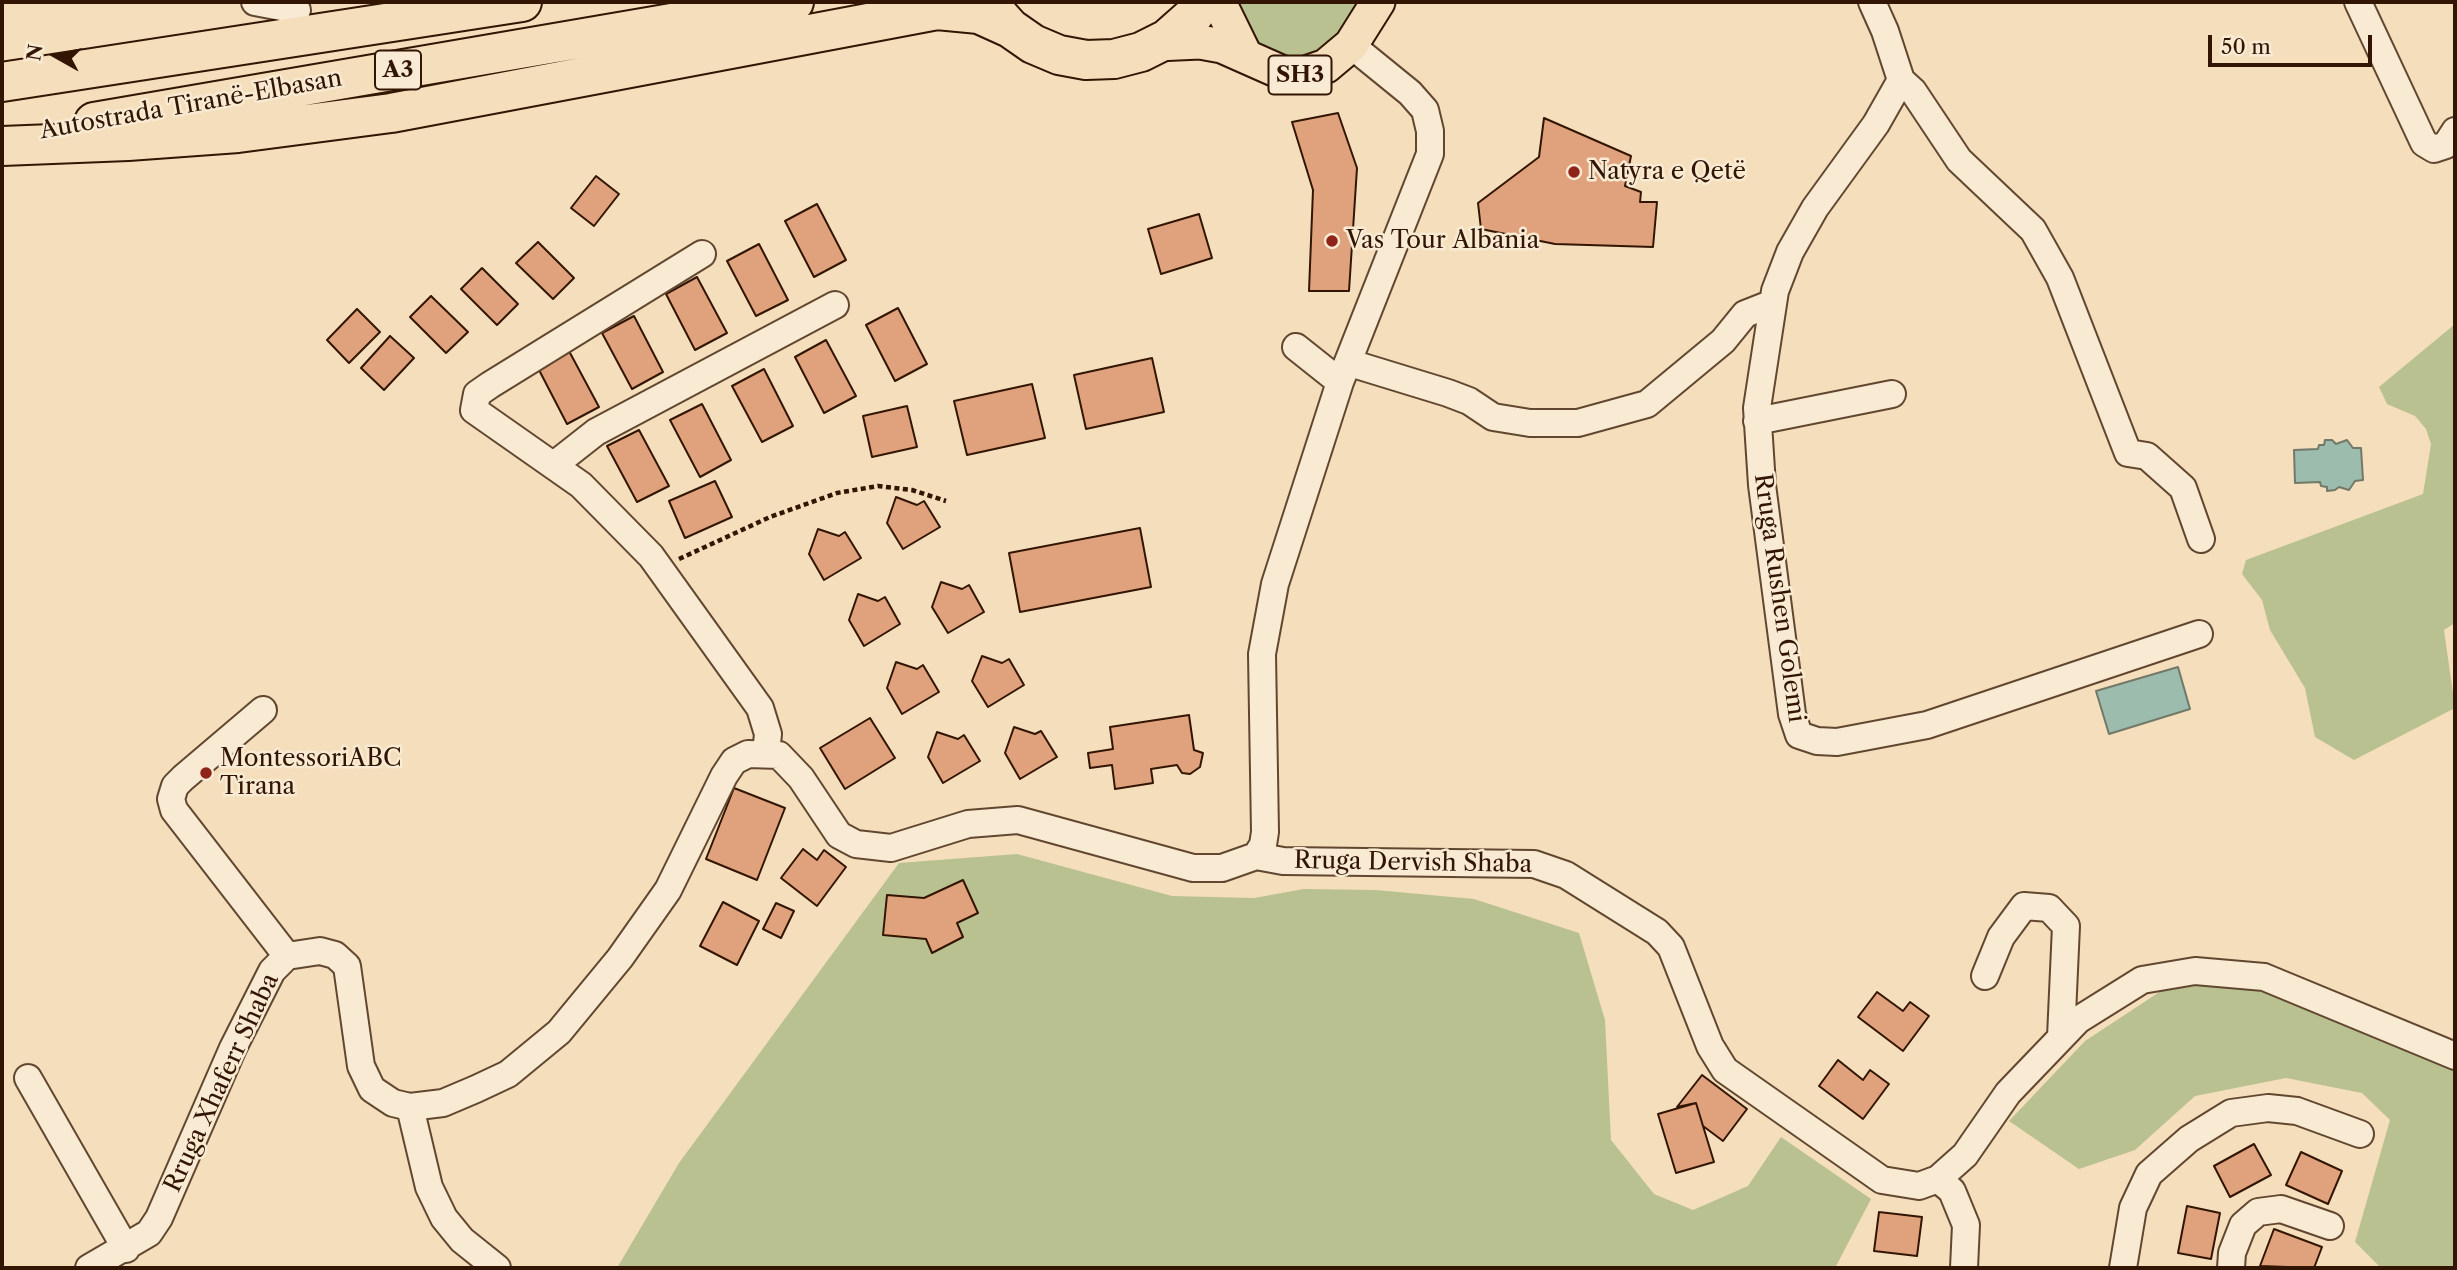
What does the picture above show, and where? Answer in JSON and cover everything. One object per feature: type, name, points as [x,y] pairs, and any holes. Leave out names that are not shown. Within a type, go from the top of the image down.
[{"type":"highway","points":[[2,72],[102,43],[344,2]]},
{"type":"highway","name":"Autostrada Tiranë-Elbasan","points":[[2,82],[522,2]]},
{"type":"highway","name":"Autostrada Tiranë-Elbasan","points":[[2,138],[794,2]]},
{"type":"highway","points":[[2,146],[238,133],[391,113],[937,10],[999,15],[1046,49],[1086,60],[1114,59],[1156,44],[1193,16],[1203,2]]},
{"type":"main road","name":"SH3","points":[[1219,2],[1245,55]]},
{"type":"main road","name":"SH3","points":[[1156,44],[1200,42],[1245,55],[1283,74],[1300,75],[1326,66],[1350,45],[1378,2]]},
{"type":"street","points":[[255,2],[297,10]]},
{"type":"street","points":[[1871,2],[1885,31],[1901,80],[1913,91],[1959,160],[2032,230],[2060,278],[2128,453],[2147,456],[2183,488],[2201,539]]},
{"type":"street","points":[[2358,2],[2424,143],[2434,149],[2446,145],[2455,131]]},
{"type":"street","name":"Rruga Dervish Shaba","points":[[1350,45],[1410,93],[1424,110],[1430,131],[1430,154],[1345,372],[1275,584],[1264,635],[1265,832],[1263,845],[1256,856],[1283,861],[1534,864],[1566,875],[1657,932],[1671,947],[1710,1046],[1725,1070],[1745,1087],[1882,1180],[1919,1186],[1938,1179]]},
{"type":"street","name":"Rruga Rushen Golemi","points":[[1901,80],[1876,124],[1815,208],[1790,253],[1773,303],[1761,371],[1757,421],[1762,485],[1792,715],[1800,735],[1817,741],[1837,742],[1927,726],[2199,634]]},
{"type":"street","points":[[702,254],[490,385],[477,394],[474,410],[554,465],[608,509],[661,571],[760,708],[768,734],[766,753]]},
{"type":"street","points":[[1296,347],[1345,372],[1448,393],[1469,401],[1493,417],[1530,423],[1578,423],[1647,404],[1723,341],[1745,314],[1773,303]]},
{"type":"street","points":[[554,465],[596,432],[835,305]]},
{"type":"street","points":[[1757,421],[1892,394]]},
{"type":"street","points":[[263,710],[183,778],[175,786],[171,799],[174,810],[287,956]]},
{"type":"street","points":[[497,1268],[476,1254],[443,1218],[429,1187],[410,1107],[443,1103],[508,1074],[559,1032],[620,958],[668,890],[734,761],[748,754],[779,755],[791,766],[839,835],[856,844],[891,848],[968,824],[1018,820],[1194,868],[1222,868],[1256,856]]},
{"type":"street","points":[[1985,976],[2001,937],[2024,906],[2049,908],[2066,926],[2061,1037]]},
{"type":"street","name":"Rruga Xhaferr Shaba","points":[[89,1268],[126,1249],[149,1233],[159,1218],[233,1048],[272,971],[287,956],[320,951],[335,955],[347,966],[354,998],[361,1066],[372,1089],[393,1103],[410,1107]]},
{"type":"street","points":[[1964,1268],[1966,1225],[1952,1191],[1938,1179],[1965,1155],[2008,1093],[2078,1020],[2143,981],[2178,972],[2219,972],[2264,977],[2455,1056]]},
{"type":"street","points":[[28,1079],[126,1249]]},
{"type":"street","points":[[2123,1268],[2133,1208],[2149,1174],[2189,1139],[2231,1113],[2268,1108],[2297,1111],[2360,1134]]},
{"type":"street","points":[[2231,1268],[2232,1253],[2243,1225],[2258,1212],[2281,1209],[2330,1226]]},
{"type":"path","points":[[661,571],[687,554],[769,517],[836,493],[878,486],[912,490],[946,501]]},
{"type":"green space","points":[[1237,2],[1358,2],[1337,39],[1322,55],[1288,62],[1255,42]]},
{"type":"green space","points":[[2455,324],[2455,623],[2444,630],[2455,708],[2354,760],[2315,737],[2305,688],[2270,630],[2262,600],[2242,574],[2246,560],[2423,494],[2431,444],[2426,429],[2415,416],[2387,404],[2379,387]]},
{"type":"green space","points":[[1017,854],[1172,896],[1254,898],[1304,889],[1376,890],[1474,899],[1579,933],[1605,1020],[1611,1140],[1654,1194],[1693,1210],[1748,1186],[1781,1137],[1871,1199],[1835,1268],[617,1268],[679,1163],[899,863]]},
{"type":"green space","points":[[2223,982],[2267,993],[2455,1070],[2455,1268],[2381,1268],[2355,1242],[2390,1120],[2362,1093],[2286,1078],[2195,1096],[2135,1150],[2079,1169],[2009,1121],[2085,1041],[2161,991]]},
{"type":"shaded area","points":[[2325,440],[2332,440],[2336,444],[2347,440],[2353,448],[2361,448],[2363,480],[2355,481],[2349,490],[2339,487],[2327,491],[2327,487],[2321,486],[2320,482],[2295,483],[2294,450],[2318,449],[2319,445],[2324,445]]},
{"type":"shaded area","points":[[2178,667],[2190,709],[2109,734],[2096,691]]},
{"type":"building","name":"Vas Tour Albania","points":[[1338,113],[1357,168],[1349,291],[1309,291],[1313,190],[1292,122]]},
{"type":"building","name":"Natyra e Qetë","points":[[1544,118],[1631,156],[1625,186],[1641,192],[1640,202],[1657,202],[1653,247],[1555,244],[1481,229],[1478,203],[1539,157]]},
{"type":"building","points":[[596,176],[619,194],[594,226],[571,208]]},
{"type":"building","points":[[817,204],[846,260],[814,277],[785,221]]},
{"type":"building","points":[[1199,214],[1212,258],[1161,274],[1148,229]]},
{"type":"building","points":[[538,242],[574,278],[553,299],[516,263]]},
{"type":"building","points":[[759,244],[788,300],[756,316],[727,261]]},
{"type":"building","points":[[482,268],[518,304],[497,325],[461,289]]},
{"type":"building","points":[[697,277],[727,333],[695,350],[666,294]]},
{"type":"building","points":[[431,296],[468,332],[446,353],[410,317]]},
{"type":"building","points":[[898,308],[927,364],[895,381],[866,325]]},
{"type":"building","points":[[357,309],[380,332],[349,363],[327,340]]},
{"type":"building","points":[[634,316],[663,372],[632,389],[602,333]]},
{"type":"building","points":[[390,336],[414,358],[384,390],[361,368]]},
{"type":"building","points":[[826,340],[856,396],[824,413],[795,357]]},
{"type":"building","points":[[569,351],[599,407],[567,424],[538,368]]},
{"type":"building","points":[[1152,358],[1164,412],[1086,429],[1074,375]]},
{"type":"building","points":[[764,369],[793,426],[762,442],[732,386]]},
{"type":"building","points":[[1032,384],[1045,438],[967,455],[954,401]]},
{"type":"building","points":[[702,404],[731,460],[700,477],[670,420]]},
{"type":"building","points":[[907,406],[917,447],[872,457],[863,416]]},
{"type":"building","points":[[639,430],[669,486],[637,502],[607,446]]},
{"type":"building","points":[[715,481],[732,517],[685,538],[669,501]]},
{"type":"building","points":[[896,497],[917,505],[924,501],[940,527],[903,549],[887,523]]},
{"type":"building","points":[[1140,528],[1151,587],[1020,612],[1009,553]]},
{"type":"building","points":[[818,529],[839,536],[845,532],[861,558],[824,580],[809,554]]},
{"type":"building","points":[[941,582],[962,589],[969,585],[984,612],[948,633],[932,607]]},
{"type":"building","points":[[858,594],[878,601],[885,597],[900,624],[864,646],[849,620]]},
{"type":"building","points":[[982,656],[1002,663],[1009,659],[1024,685],[988,707],[972,681]]},
{"type":"building","points":[[896,662],[917,669],[923,665],[939,692],[902,714],[887,688]]},
{"type":"building","points":[[1189,715],[1194,750],[1203,753],[1200,767],[1190,774],[1182,773],[1177,765],[1151,769],[1153,783],[1115,789],[1112,765],[1090,768],[1088,753],[1113,749],[1110,727]]},
{"type":"building","points":[[870,718],[895,758],[845,789],[820,748]]},
{"type":"building","points":[[1014,727],[1035,734],[1041,731],[1057,757],[1020,779],[1005,753]]},
{"type":"building","points":[[937,732],[958,739],[964,735],[980,761],[943,783],[928,757]]},
{"type":"building","points":[[734,788],[785,808],[757,880],[706,859]]},
{"type":"building","points":[[803,849],[817,860],[824,850],[846,867],[817,906],[781,878]]},
{"type":"building","points":[[963,880],[978,913],[957,923],[963,937],[932,953],[926,939],[883,935],[887,895],[924,898]]},
{"type":"building","points":[[723,902],[759,921],[737,965],[700,946]]},
{"type":"building","points":[[776,903],[794,911],[781,938],[763,929]]},
{"type":"building","points":[[1877,992],[1903,1011],[1910,1002],[1929,1016],[1903,1051],[1858,1017]]},
{"type":"building","points":[[1838,1060],[1863,1080],[1870,1070],[1889,1084],[1863,1119],[1819,1086]]},
{"type":"building","points":[[1702,1075],[1747,1109],[1723,1141],[1703,1126],[1696,1103],[1677,1107]]},
{"type":"building","points":[[1696,1103],[1714,1162],[1676,1173],[1658,1114]]},
{"type":"building","points":[[2254,1144],[2271,1175],[2230,1197],[2214,1166]]},
{"type":"building","points":[[2301,1152],[2342,1171],[2328,1204],[2286,1185]]},
{"type":"building","points":[[2187,1206],[2220,1213],[2211,1259],[2178,1253]]},
{"type":"building","points":[[1879,1212],[1922,1217],[1917,1256],[1874,1251]]},
{"type":"building","points":[[2274,1229],[2322,1247],[2314,1268],[2260,1266]]},
{"type":"place","name":"Natyra e Qetë","points":[[1574,172]]},
{"type":"place","name":"Vas Tour Albania","points":[[1332,241]]},
{"type":"place","name":"MontessoriABC Tirana","points":[[206,773]]}]
